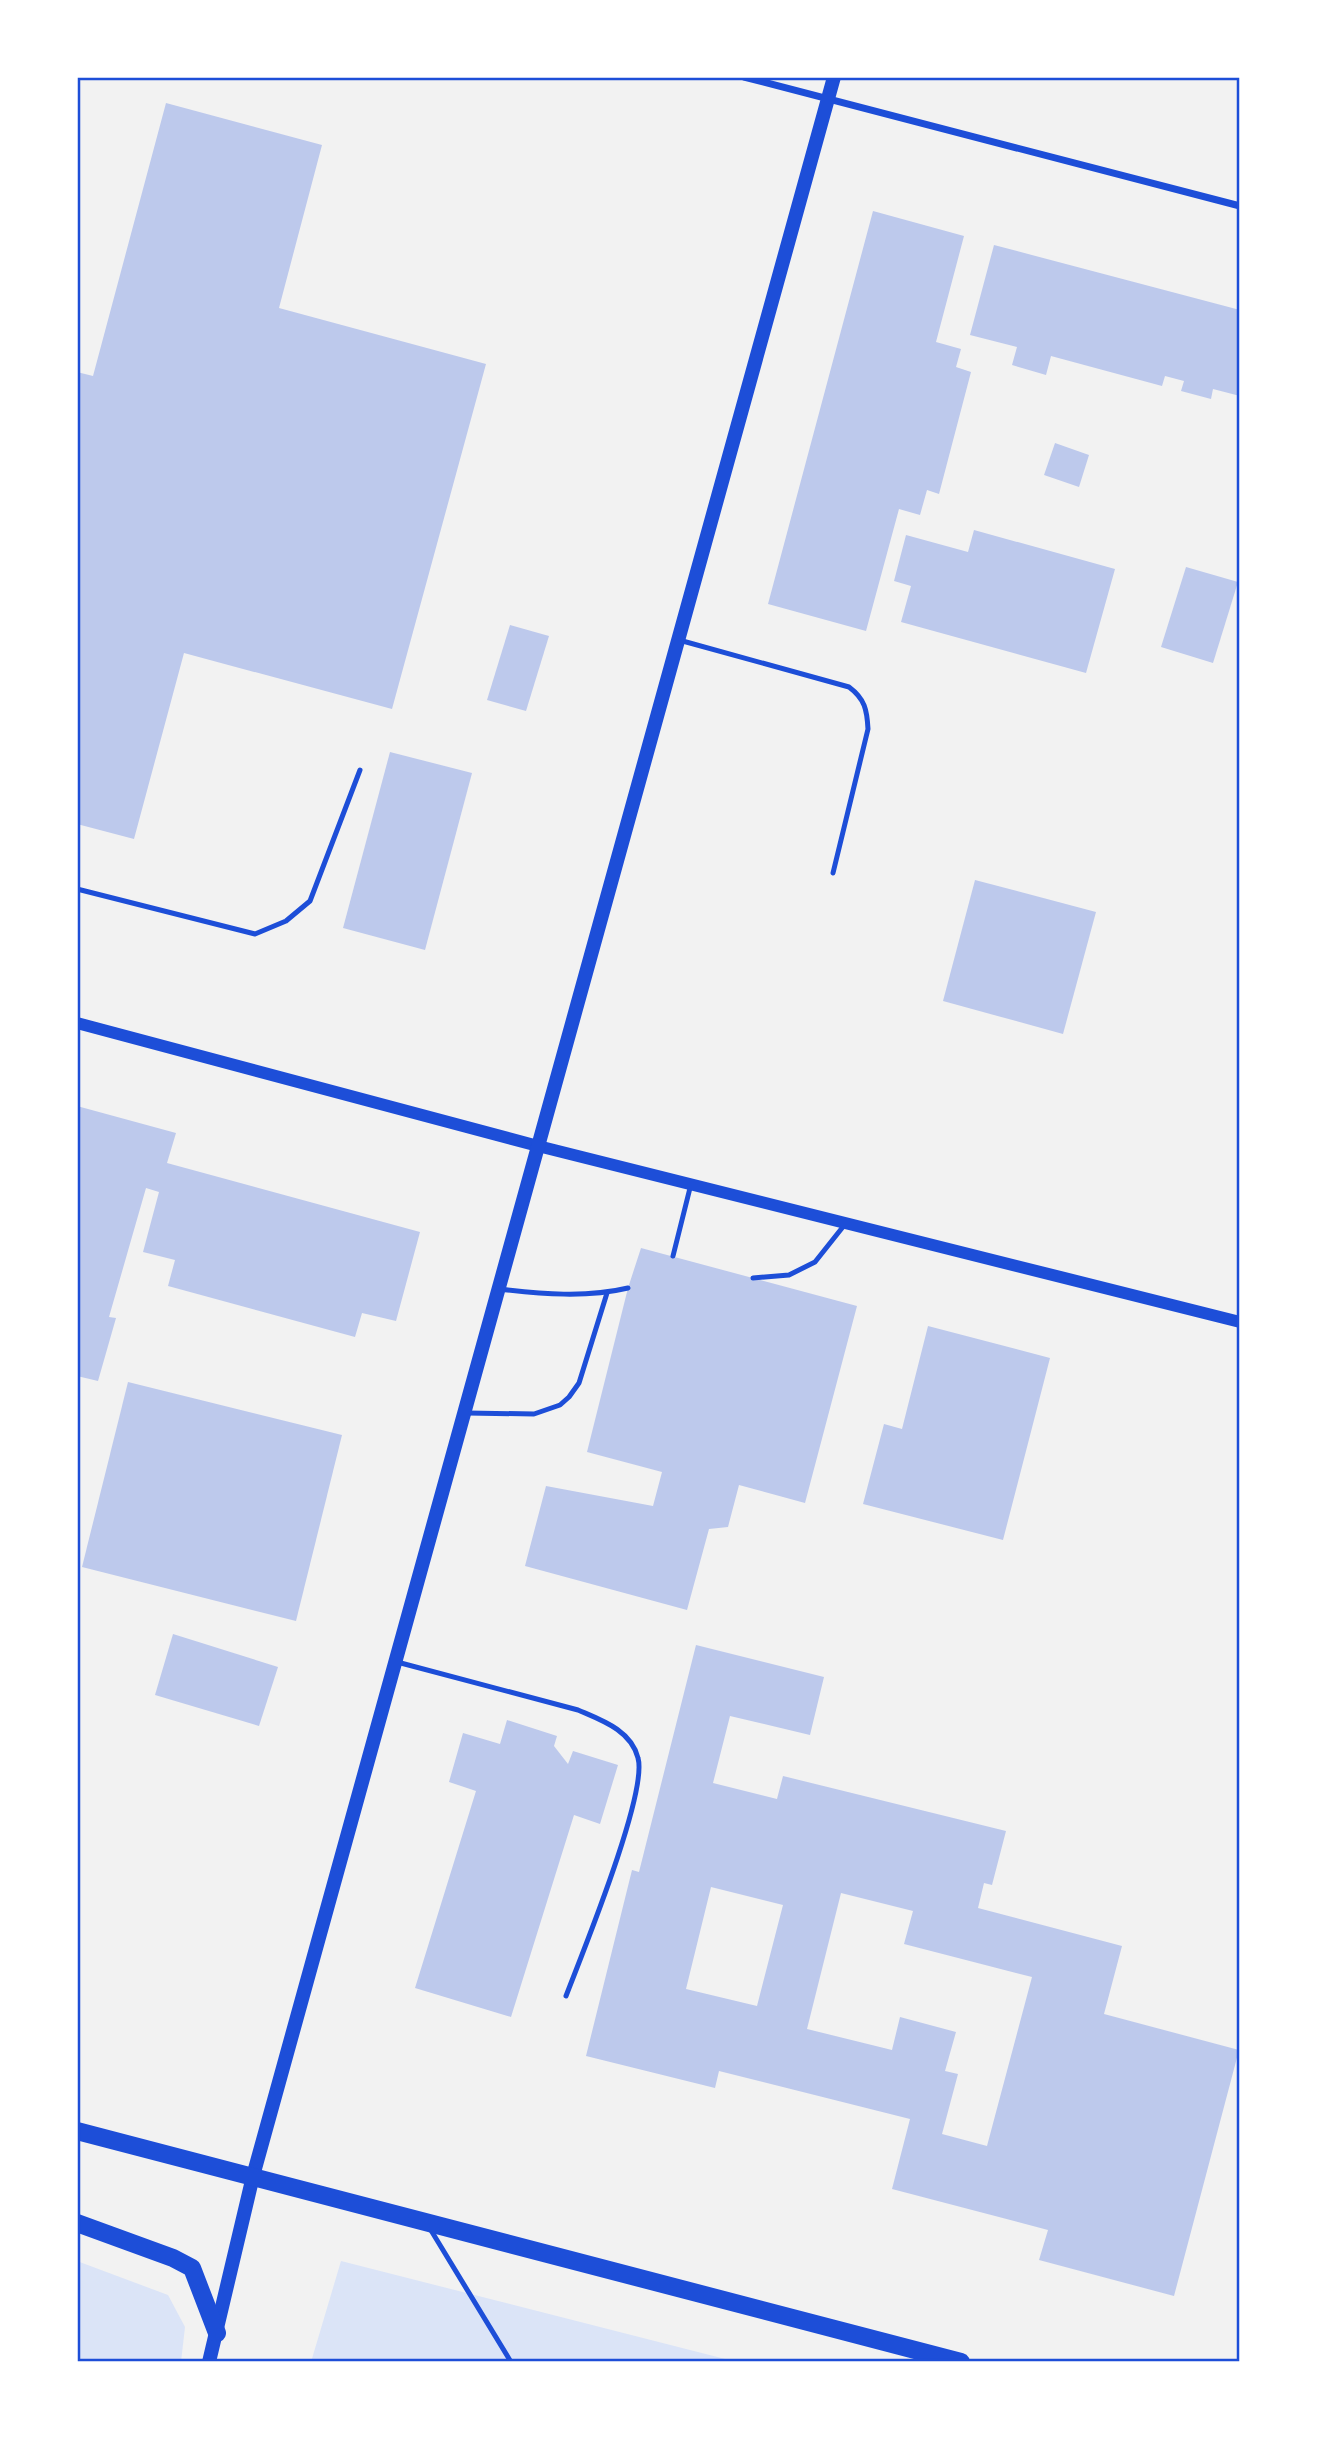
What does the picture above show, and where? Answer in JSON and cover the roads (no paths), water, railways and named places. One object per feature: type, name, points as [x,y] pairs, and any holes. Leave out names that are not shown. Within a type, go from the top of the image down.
[{"type":"main road","points":[[209,2362],[253,2176],[834,77]]},
{"type":"main road","points":[[77,2131],[961,2362]]},
{"type":"main road","points":[[77,2223],[173,2258],[192,2268],[217,2333]]},
{"type":"street","points":[[744,77],[1240,206]]},
{"type":"street","points":[[77,1023],[538,1146],[1240,1322]]},
{"type":"lane","points":[[679,640],[849,687],[862,697],[867,712],[868,729],[832,873]]},
{"type":"lane","points":[[77,889],[255,934],[286,921],[310,901],[360,770]]},
{"type":"lane","points":[[673,1256],[691,1184]]},
{"type":"lane","points":[[753,1278],[789,1275],[816,1262],[846,1223]]},
{"type":"lane","points":[[499,1289],[547,1294],[607,1293],[628,1288]]},
{"type":"lane","points":[[464,1413],[534,1414],[560,1405],[569,1398],[579,1382],[607,1293]]},
{"type":"lane","points":[[397,1662],[578,1710],[605,1722],[629,1739],[639,1759],[638,1781],[624,1837],[566,1996]]},
{"type":"lane","points":[[425,2221],[511,2362]]}]
